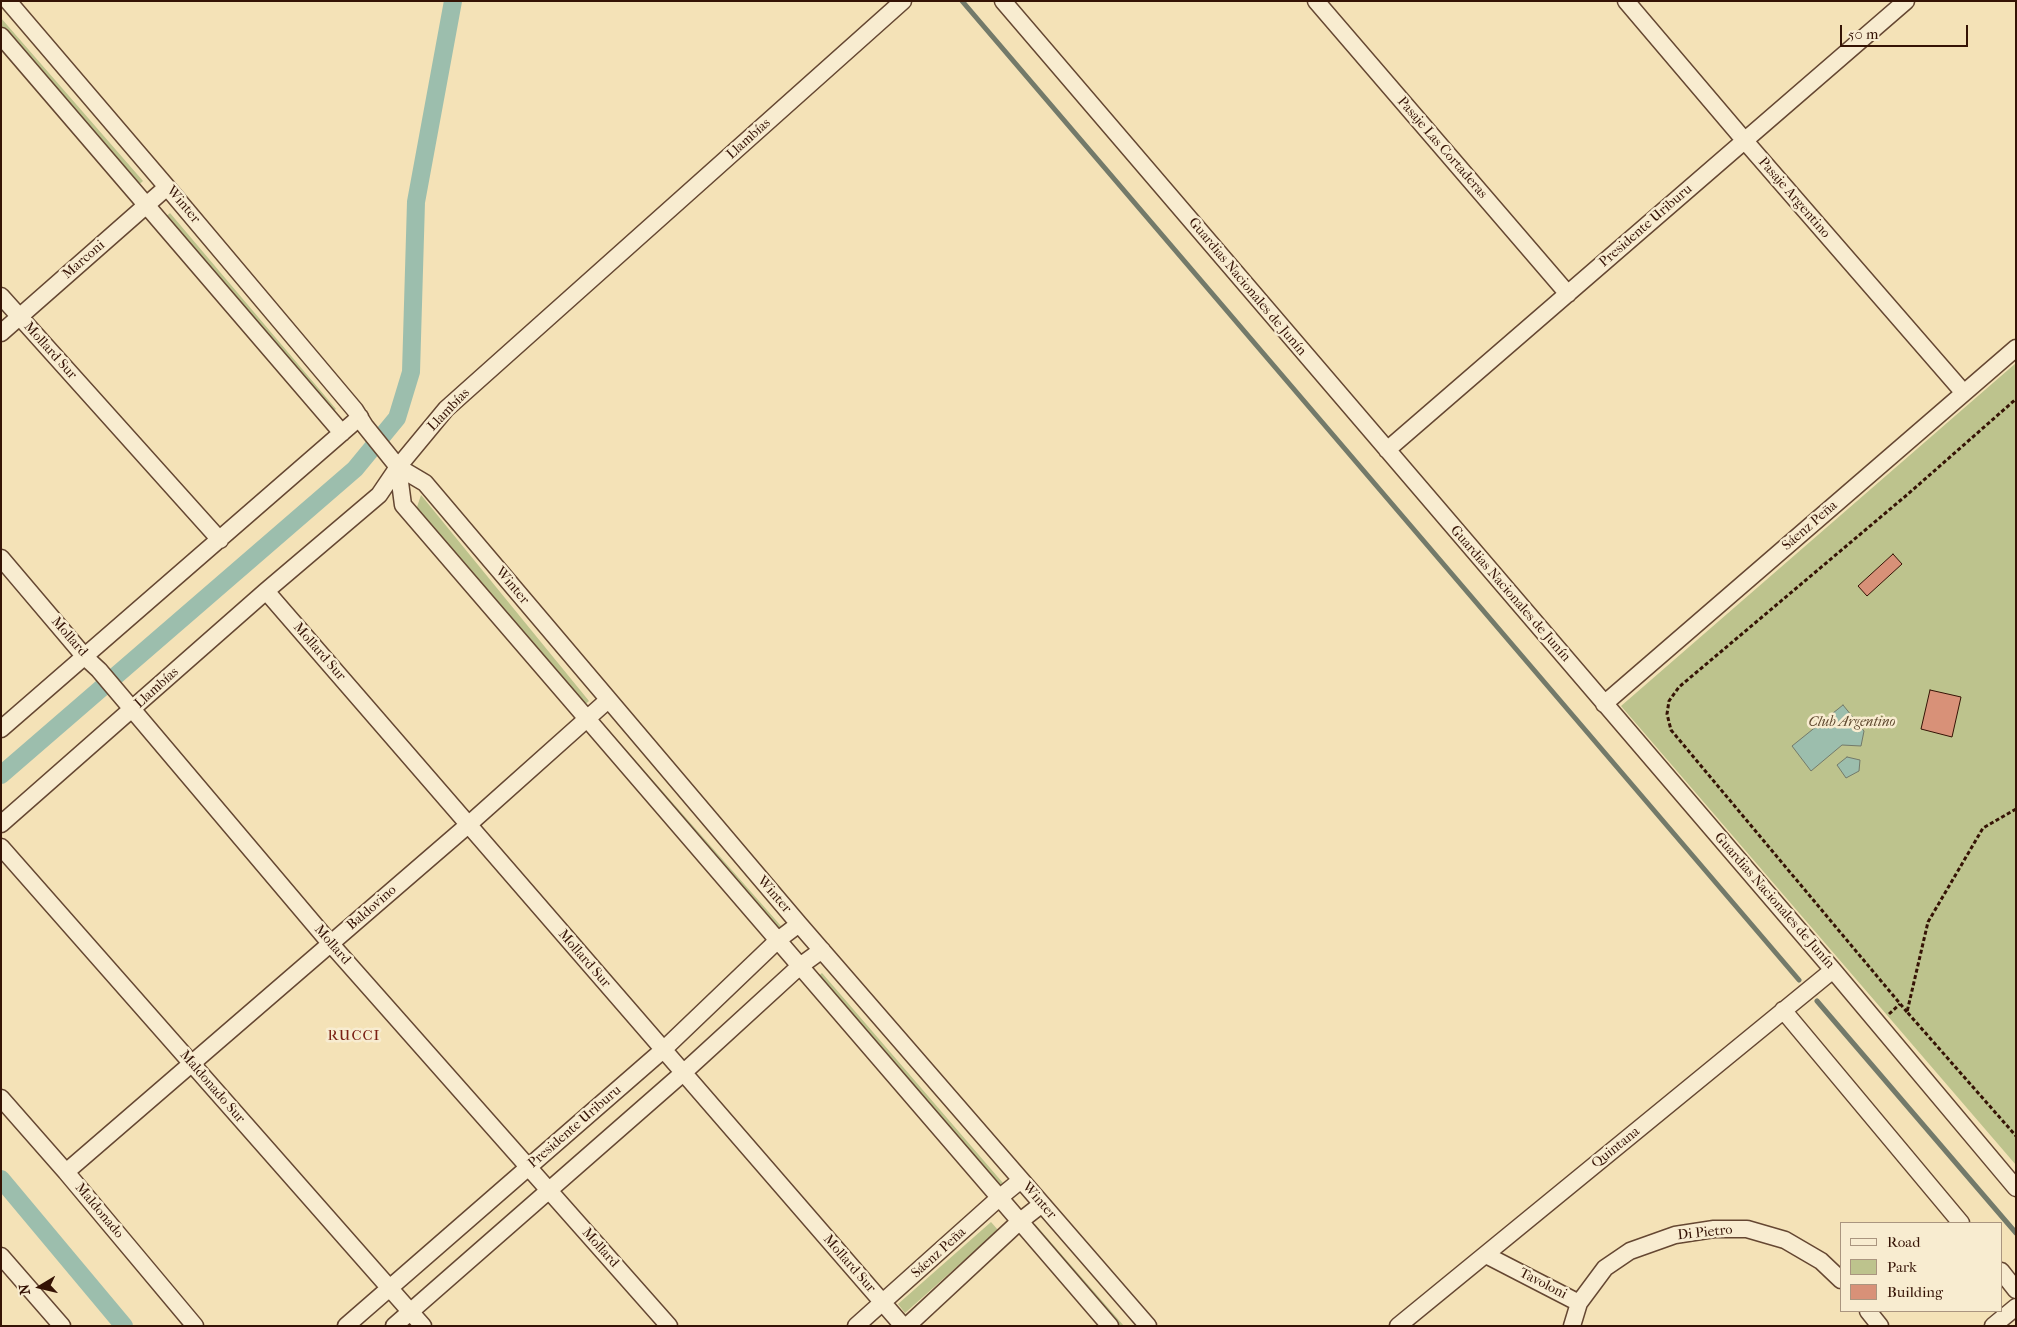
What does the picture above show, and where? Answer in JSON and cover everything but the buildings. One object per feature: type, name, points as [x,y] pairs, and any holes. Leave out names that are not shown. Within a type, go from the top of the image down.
[{"type":"street","name":"Winter","points":[[8,1],[167,187],[360,418],[393,461],[425,483],[822,950],[1148,1326]]},
{"type":"street","name":"Llambías","points":[[1,824],[132,711],[266,591],[379,495],[393,461],[446,409],[903,1]]},
{"type":"street","name":"Guardias Nacionales de Junín","points":[[1003,1],[1832,970],[2016,1188]]},
{"type":"street","name":"Pasaje Las Cortaderas","points":[[1316,1],[1568,294]]},
{"type":"street","name":"Pasaje Argentino","points":[[1626,1],[1744,141],[1964,393]]},
{"type":"street","name":"Presidente Uriburu","points":[[1387,450],[1906,1]]},
{"type":"street","points":[[1,36],[342,433]]},
{"type":"street","name":"Marconi","points":[[1,333],[167,187]]},
{"type":"street","name":"Mollard Sur","points":[[1,296],[220,540]]},
{"type":"street","name":"Sáenz Peña","points":[[1604,704],[2016,348]]},
{"type":"street","points":[[1,729],[360,418]]},
{"type":"street","name":"Winter","points":[[393,461],[403,505],[1110,1326]]},
{"type":"street","name":"Mollard","points":[[1,558],[85,657],[99,670],[330,943],[669,1326]]},
{"type":"street","name":"Mollard Sur","points":[[266,591],[903,1326]]},
{"type":"street","name":"Baldovino","points":[[66,1172],[468,825],[608,700]]},
{"type":"street","name":"Maldonado Sur","points":[[1,847],[423,1326]]},
{"type":"street","name":"Presidente Uriburu","points":[[346,1326],[664,1050],[778,940],[800,924]]},
{"type":"street","points":[[394,1326],[683,1073],[800,966],[822,950]]},
{"type":"street","name":"Quintana","points":[[1398,1326],[1832,970]]},
{"type":"street","points":[[1784,1010],[1960,1222]]},
{"type":"street","name":"Maldonado","points":[[1,1098],[66,1172],[195,1326]]},
{"type":"street","name":"Sáenz Peña","points":[[856,1326],[999,1198],[1022,1180]]},
{"type":"street","points":[[907,1326],[1019,1222],[1042,1204]]},
{"type":"street","name":"Di Pietro","points":[[1580,1303],[1604,1268],[1630,1251],[1674,1235],[1714,1229],[1747,1229],[1785,1240],[1820,1261],[1840,1279]]},
{"type":"street","name":"Tavoloni","points":[[1486,1255],[1580,1303],[1572,1326]]},
{"type":"street","points":[[1,1256],[62,1326]]},
{"type":"street","points":[[2002,1273],[2016,1290]]},
{"type":"street","points":[[1993,1326],[2016,1307]]},
{"type":"street","points":[[1869,1312],[1880,1326]]},
{"type":"path","points":[[2016,399],[1908,494],[1679,688],[1670,701],[1667,714],[1671,730],[1907,1012],[2016,1136]]},
{"type":"path","points":[[1907,1012],[1928,922],[1982,828],[2016,809]]},
{"type":"green space","points":[[1,18],[143,181],[133,190],[1,38]]},
{"type":"green space","points":[[170,213],[336,409],[324,419],[159,223]]},
{"type":"green space","name":"Club Argentino","points":[[2016,363],[2016,1165],[1621,706]]},
{"type":"green space","points":[[421,495],[589,701],[580,709],[416,510]]},
{"type":"green space","points":[[606,727],[781,926],[774,932],[600,733]]},
{"type":"green space","points":[[822,973],[1003,1183],[993,1192],[812,981]]},
{"type":"green space","points":[[991,1222],[998,1230],[905,1313],[898,1304]]},
{"type":"green space","points":[[1035,1224],[1124,1326],[1110,1326],[1027,1231]]},
{"type":"shaded area","points":[[1843,705],[1864,731],[1861,746],[1842,745],[1811,771],[1792,746]]},
{"type":"shaded area","points":[[1847,757],[1860,760],[1859,771],[1846,778],[1837,765]]},
{"type":"waterway","points":[[1,775],[355,469],[397,418],[411,372],[416,202],[453,1]]},
{"type":"waterway","points":[[962,1],[1799,980]]},
{"type":"waterway","points":[[1817,1001],[2016,1233]]},
{"type":"waterway","points":[[1,1179],[124,1326]]},
{"type":"district","name":"RUCCI","points":[[354,1036]]}]
